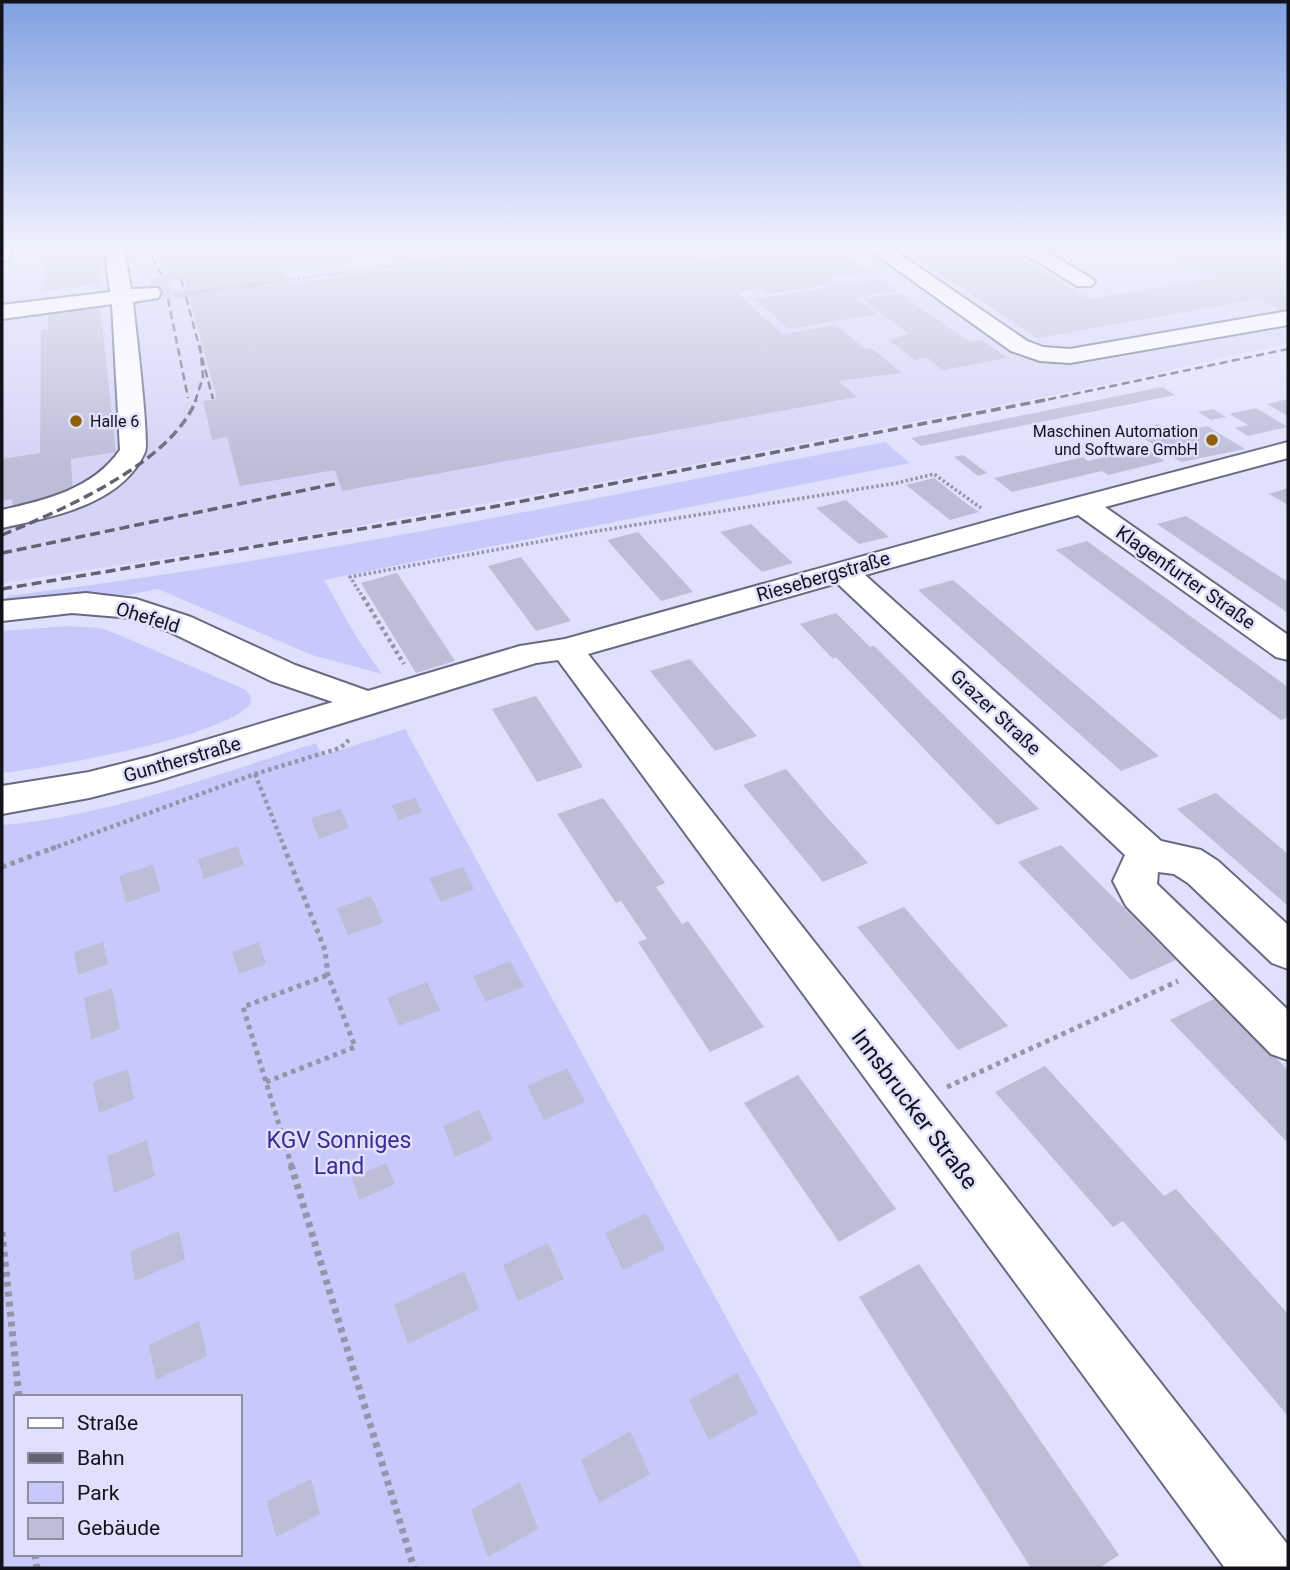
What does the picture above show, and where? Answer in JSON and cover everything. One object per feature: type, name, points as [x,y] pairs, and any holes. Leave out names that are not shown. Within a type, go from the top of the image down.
[{"type":"street","points":[[2,519],[78,498],[107,481],[125,465],[133,450],[123,319]]},
{"type":"street","points":[[981,319],[1019,345],[1040,354],[1070,356],[1281,319]]},
{"type":"street","name":"Riesebergstraße","points":[[359,719],[419,687],[532,653],[567,649],[1005,525],[1288,450]]},
{"type":"street","name":"Klagenfurter Straße","points":[[1083,505],[1288,650]]},
{"type":"street","name":"Grazer Straße","points":[[843,571],[1149,853]]},
{"type":"street","name":"Ohefeld","points":[[2,611],[60,604],[116,605],[166,620],[242,652],[284,674],[354,697],[359,719]]},
{"type":"street","name":"Innsbrucker Straße","points":[[567,649],[1265,1568]]},
{"type":"street","points":[[253,757],[265,727],[283,697],[284,674]]},
{"type":"street","name":"Ohefeld","points":[[284,674],[298,689],[313,720]]},
{"type":"street","name":"Guntherstraße","points":[[2,800],[253,757],[313,720],[359,719]]},
{"type":"street","points":[[1288,951],[1203,872],[1186,861],[1149,853],[1138,868],[1134,881],[1141,895],[1288,1040]]},
{"type":"path","points":[[419,687],[350,577],[578,535],[897,483],[934,474],[1005,525]]},
{"type":"path","points":[[2,867],[253,757],[340,748],[359,719]]},
{"type":"path","points":[[253,757],[325,950],[328,975],[355,1047],[266,1082]]},
{"type":"path","points":[[911,1104],[1213,965]]},
{"type":"path","points":[[328,975],[243,1007],[414,1568]]},
{"type":"path","points":[[2,1232],[19,1395]]},
{"type":"shaded area","points":[[2,319],[1288,319],[1288,343],[1109,384],[566,489],[245,546],[2,583]]},
{"type":"green space","points":[[885,442],[910,463],[324,580],[357,638],[382,674],[312,655],[158,589],[127,595],[75,593],[6,603],[7,596],[228,565],[337,546]]},
{"type":"green space","points":[[67,626],[100,628],[117,634],[246,690],[251,697],[250,704],[234,716],[173,739],[94,758],[2,773],[2,631]]},
{"type":"green space","name":"KGV Sonniges Land","points":[[405,729],[863,1568],[2,1568],[2,825],[121,804],[316,743],[322,756]]},
{"type":"building","name":"Halle 6","points":[[48,319],[101,319],[116,452],[71,459],[73,497],[13,508],[12,499],[2,501],[2,459],[40,453],[41,330],[48,329]]},
{"type":"building","points":[[195,319],[767,319],[783,334],[836,325],[865,349],[871,348],[902,373],[838,381],[857,397],[342,491],[335,470],[240,486],[227,437],[212,440],[203,401],[217,399]]},
{"type":"building","points":[[777,319],[846,319],[788,329]]},
{"type":"building","points":[[889,319],[938,319],[970,342],[982,340],[1008,358],[943,370],[928,358],[915,360],[888,340],[909,334]]},
{"type":"building","points":[[1009,319],[1144,319],[1037,338]]},
{"type":"building","points":[[1162,387],[1175,395],[921,446],[911,438]]},
{"type":"building","points":[[1288,399],[1288,416],[1267,404]]},
{"type":"building","points":[[1256,408],[1288,427],[1248,436],[1235,428],[1248,425],[1229,414]]},
{"type":"building","points":[[1213,409],[1226,417],[1211,420],[1198,412]]},
{"type":"building","points":[[1158,424],[1167,430],[1176,428],[1183,432],[1207,426],[1245,449],[1181,462],[1132,431]]},
{"type":"building","points":[[1145,448],[1165,461],[1108,475],[1102,471],[1012,492],[994,478],[1083,457],[1088,461]]},
{"type":"building","points":[[963,455],[987,473],[978,476],[954,457]]},
{"type":"building","points":[[934,478],[979,512],[950,520],[906,485]]},
{"type":"building","points":[[1288,488],[1288,505],[1269,494]]},
{"type":"building","points":[[846,500],[889,537],[859,544],[816,508]]},
{"type":"building","points":[[1186,516],[1288,582],[1288,613],[1157,524]]},
{"type":"building","points":[[751,524],[793,563],[762,572],[720,532]]},
{"type":"building","points":[[638,532],[693,592],[661,601],[607,540]]},
{"type":"building","points":[[1087,541],[1288,687],[1288,717],[1281,720],[1056,550]]},
{"type":"building","points":[[521,557],[571,621],[536,631],[488,566]]},
{"type":"building","points":[[397,573],[455,661],[416,673],[361,583]]},
{"type":"building","points":[[953,580],[1159,756],[1121,771],[918,590]]},
{"type":"building","points":[[836,613],[870,647],[874,646],[1039,809],[997,825],[836,657],[833,659],[800,624]]},
{"type":"building","points":[[690,659],[757,736],[715,751],[650,671]]},
{"type":"building","points":[[536,696],[583,767],[537,782],[492,709]]},
{"type":"building","points":[[786,769],[868,863],[823,882],[743,785]]},
{"type":"building","points":[[1216,793],[1288,854],[1288,906],[1177,809]]},
{"type":"building","points":[[415,798],[422,812],[399,820],[392,805]]},
{"type":"building","points":[[603,798],[665,883],[656,887],[682,924],[688,921],[764,1027],[710,1052],[638,942],[647,939],[621,901],[616,903],[557,814]]},
{"type":"building","points":[[341,809],[349,828],[319,839],[311,818]]},
{"type":"building","points":[[1061,845],[1176,960],[1131,980],[1018,862]]},
{"type":"building","points":[[238,846],[244,865],[204,879],[198,859]]},
{"type":"building","points":[[153,865],[161,891],[126,903],[119,876]]},
{"type":"building","points":[[463,867],[474,889],[441,902],[429,878]]},
{"type":"building","points":[[371,896],[383,923],[348,935],[337,908]]},
{"type":"building","points":[[904,907],[1008,1026],[958,1050],[857,927]]},
{"type":"building","points":[[103,942],[108,964],[78,975],[74,952]]},
{"type":"building","points":[[259,942],[266,964],[239,974],[232,952]]},
{"type":"building","points":[[510,961],[524,987],[486,1002],[473,976]]},
{"type":"building","points":[[427,982],[440,1010],[399,1026],[387,998]]},
{"type":"building","points":[[112,988],[120,1029],[91,1040],[84,998]]},
{"type":"building","points":[[1216,998],[1288,1070],[1288,1143],[1170,1020]]},
{"type":"building","points":[[1045,1066],[1164,1196],[1176,1189],[1288,1314],[1288,1416],[1123,1221],[1113,1227],[995,1092]]},
{"type":"building","points":[[567,1068],[585,1102],[544,1120],[527,1086]]},
{"type":"building","points":[[128,1069],[134,1099],[99,1113],[93,1082]]},
{"type":"building","points":[[798,1075],[896,1209],[839,1242],[744,1103]]},
{"type":"building","points":[[479,1110],[493,1140],[455,1157],[443,1126]]},
{"type":"building","points":[[147,1140],[155,1176],[114,1193],[107,1156]]},
{"type":"building","points":[[386,1163],[395,1184],[359,1200],[352,1178]]},
{"type":"building","points":[[646,1213],[665,1249],[623,1270],[605,1233]]},
{"type":"building","points":[[179,1231],[185,1259],[135,1281],[130,1252]]},
{"type":"building","points":[[548,1243],[564,1279],[518,1301],[503,1265]]},
{"type":"building","points":[[919,1264],[1119,1555],[1099,1568],[1031,1568],[859,1297]]},
{"type":"building","points":[[464,1271],[479,1309],[408,1344],[394,1305]]},
{"type":"building","points":[[199,1321],[207,1356],[156,1380],[149,1345]]},
{"type":"building","points":[[737,1373],[758,1413],[709,1440],[689,1400]]},
{"type":"building","points":[[630,1431],[650,1474],[599,1503],[581,1460]]},
{"type":"building","points":[[311,1479],[320,1514],[276,1537],[267,1501]]},
{"type":"building","points":[[520,1482],[538,1529],[488,1557],[471,1510]]},
{"type":"railway","points":[[172,319],[188,398]]},
{"type":"railway","points":[[192,319],[201,353]]},
{"type":"railway","points":[[200,345],[201,353]]},
{"type":"railway","points":[[1036,402],[1288,349]]},
{"type":"railway","points":[[195,401],[203,377],[201,353]]},
{"type":"railway","points":[[201,353],[213,399]]},
{"type":"railway","points":[[2,589],[492,507],[1045,400]]},
{"type":"railway","points":[[2,535],[83,498],[139,464],[164,444],[183,423],[195,401]]},
{"type":"railway","points":[[2,553],[339,483]]},
{"type":"place","name":"Halle 6","points":[[76,421]]},
{"type":"place","name":"Maschinen Automation und Software GmbH","points":[[1212,440]]}]
